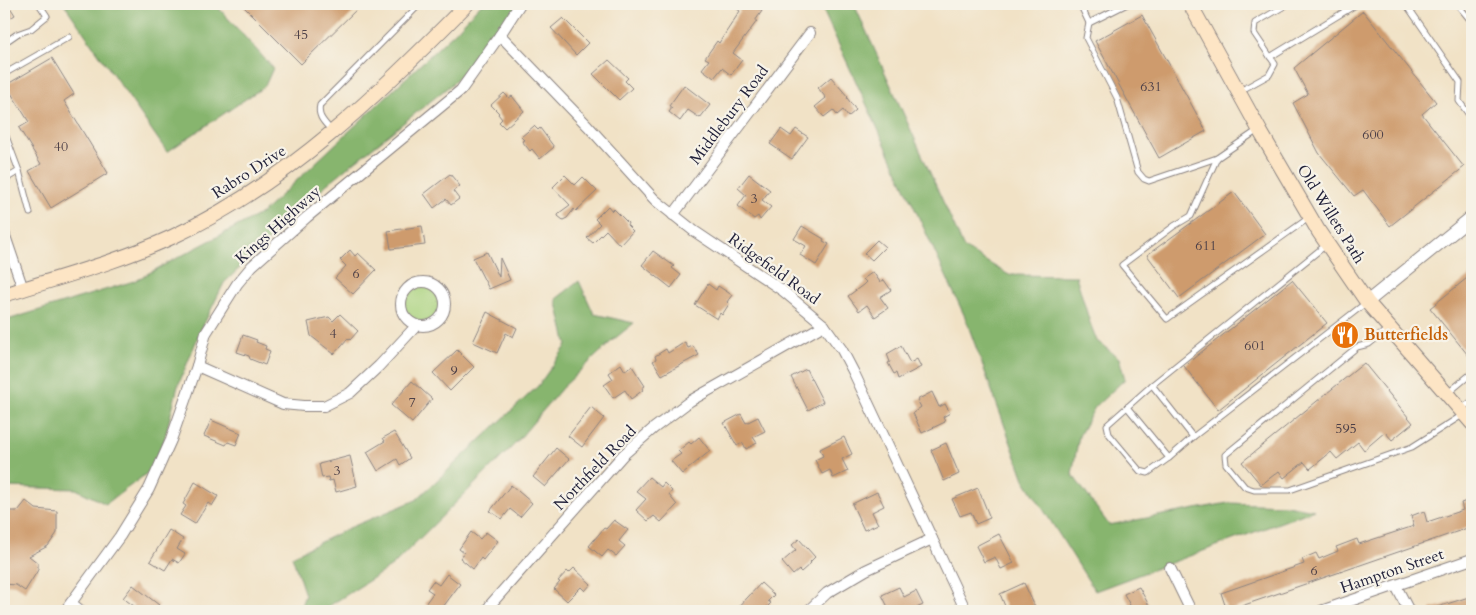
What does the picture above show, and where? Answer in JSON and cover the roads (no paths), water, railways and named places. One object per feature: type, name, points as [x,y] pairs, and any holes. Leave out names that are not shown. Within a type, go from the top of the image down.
[{"type":"main road","name":"Rabro Drive","points":[[4,295],[134,252],[185,230],[249,195],[298,161],[333,132],[434,38],[467,4]]},
{"type":"main road","name":"Old Willets Path","points":[[1190,4],[1258,129],[1327,243],[1368,302],[1466,415]]},
{"type":"street","name":"Kings Highway","points":[[68,607],[120,536],[149,489],[171,440],[197,366],[206,333],[237,284],[252,266],[307,217],[461,90],[520,4]]},
{"type":"street","name":"Middlebury Road","points":[[673,215],[810,33]]},
{"type":"street","name":"Ridgefield Road","points":[[500,35],[588,126],[655,200],[694,231],[782,290],[824,325],[842,350],[854,373],[966,611]]},
{"type":"street","points":[[1368,302],[1472,217]]},
{"type":"street","points":[[4,235],[23,289]]},
{"type":"street","points":[[197,366],[283,404],[324,406],[350,393],[379,366],[416,325],[431,324],[442,314],[445,308],[442,293],[432,283],[424,281],[410,285],[401,296],[400,303],[404,317],[416,325]]},
{"type":"street","name":"Northfield Road","points":[[487,611],[491,604],[617,462],[654,428],[690,401],[824,325]]},
{"type":"street","points":[[808,611],[826,593],[866,570],[932,540]]},
{"type":"street","name":"Hampton Street","points":[[1320,611],[1472,559]]},
{"type":"street","points":[[1170,568],[1191,611]]},
{"type":"street","points":[[1396,586],[1409,611]]},
{"type":"street","points":[[68,607],[81,611]]},
{"type":"lane","points":[[4,43],[17,34],[31,30],[47,16],[39,4]]},
{"type":"lane","points":[[333,132],[321,119],[320,105],[420,4]]},
{"type":"lane","points":[[1080,4],[1089,23],[1086,38],[1117,98],[1138,172],[1144,179],[1149,181],[1217,158],[1258,129]]},
{"type":"lane","points":[[1089,23],[1127,4]]},
{"type":"lane","points":[[1238,92],[1269,75],[1275,64],[1254,33],[1255,23],[1288,4]]},
{"type":"lane","points":[[1270,56],[1358,4]]},
{"type":"lane","points":[[1406,4],[1460,82],[1458,101],[1472,119]]},
{"type":"lane","points":[[1457,4],[1472,22]]},
{"type":"lane","points":[[4,74],[69,37]]},
{"type":"lane","points":[[4,131],[19,172],[30,213]]},
{"type":"lane","points":[[1217,158],[1191,216],[1174,226],[1122,265],[1168,319],[1310,217]]},
{"type":"lane","points":[[4,180],[19,172]]},
{"type":"lane","points":[[1327,243],[1152,385],[1107,425],[1109,434],[1140,471],[1148,473],[1368,302]]},
{"type":"lane","points":[[1390,327],[1369,344],[1357,347],[1225,455],[1226,464],[1245,487],[1254,490],[1290,490],[1412,447],[1466,415],[1472,401]]},
{"type":"lane","points":[[1447,393],[1472,372]]},
{"type":"lane","points":[[1152,385],[1194,437]]},
{"type":"lane","points":[[1127,407],[1169,458]]},
{"type":"place","name":"Butterfields","points":[[1345,335]]}]
